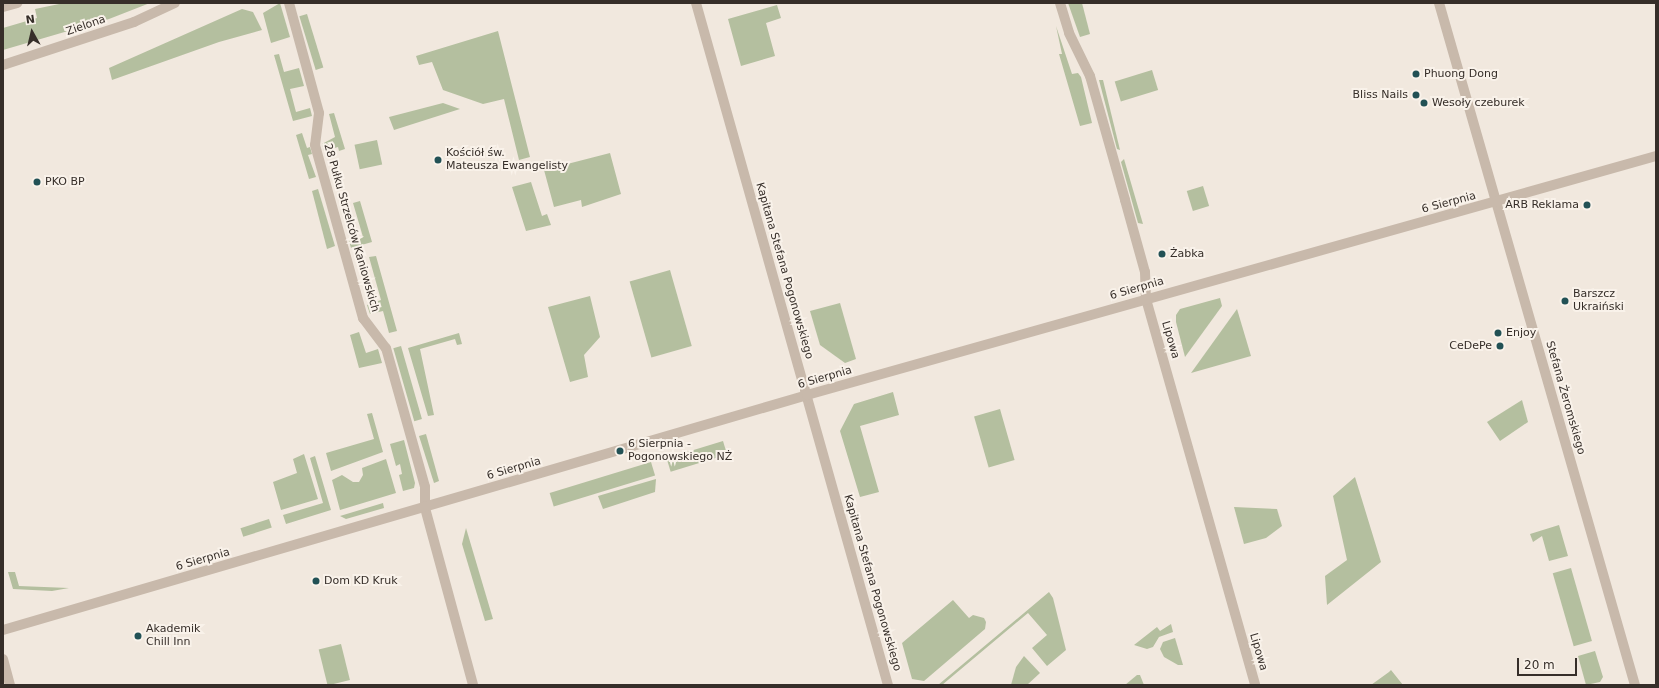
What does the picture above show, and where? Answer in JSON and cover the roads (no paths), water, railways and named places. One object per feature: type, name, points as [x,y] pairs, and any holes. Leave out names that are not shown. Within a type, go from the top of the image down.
[{"type":"street","points":[[3,7],[17,3]]},
{"type":"street","name":"Zielona","points":[[3,65],[134,22],[175,3]]},
{"type":"street","name":"28 Pułku Strzelców Kaniowskich","points":[[289,3],[319,113],[315,145],[363,318],[386,348],[425,487],[425,508],[473,685]]},
{"type":"street","name":"Kapitana Stefana Pogonowskiego","points":[[696,3],[888,685]]},
{"type":"street","name":"Lipowa","points":[[1060,3],[1069,33],[1090,76],[1145,272],[1146,299],[1255,685]]},
{"type":"street","name":"Stefana Żeromskiego","points":[[1439,3],[1634,685]]},
{"type":"street","name":"6 Sierpnia","points":[[3,630],[425,508],[807,395],[1656,156]]},
{"type":"street","points":[[3,660],[10,685]]},
{"type":"place","name":"Phuong Dong","points":[[1416,74]]},
{"type":"place","name":"Bliss Nails","points":[[1416,95]]},
{"type":"place","name":"Wesoły czeburek","points":[[1424,103]]},
{"type":"place","name":"Kościół św. Mateusza Ewangelisty","points":[[438,160]]},
{"type":"place","name":"PKO BP","points":[[37,182]]},
{"type":"place","name":"ARB Reklama","points":[[1587,205]]},
{"type":"place","name":"Żabka","points":[[1162,254]]},
{"type":"place","name":"Barszcz Ukraiński","points":[[1565,301]]},
{"type":"place","name":"Enjoy","points":[[1498,333]]},
{"type":"place","name":"CeDePe","points":[[1500,346]]},
{"type":"place","name":"6 Sierpnia - Pogonowskiego NŻ","points":[[620,451]]},
{"type":"place","name":"Dom KD Kruk","points":[[316,581]]},
{"type":"place","name":"Akademik Chill Inn","points":[[138,636]]}]
